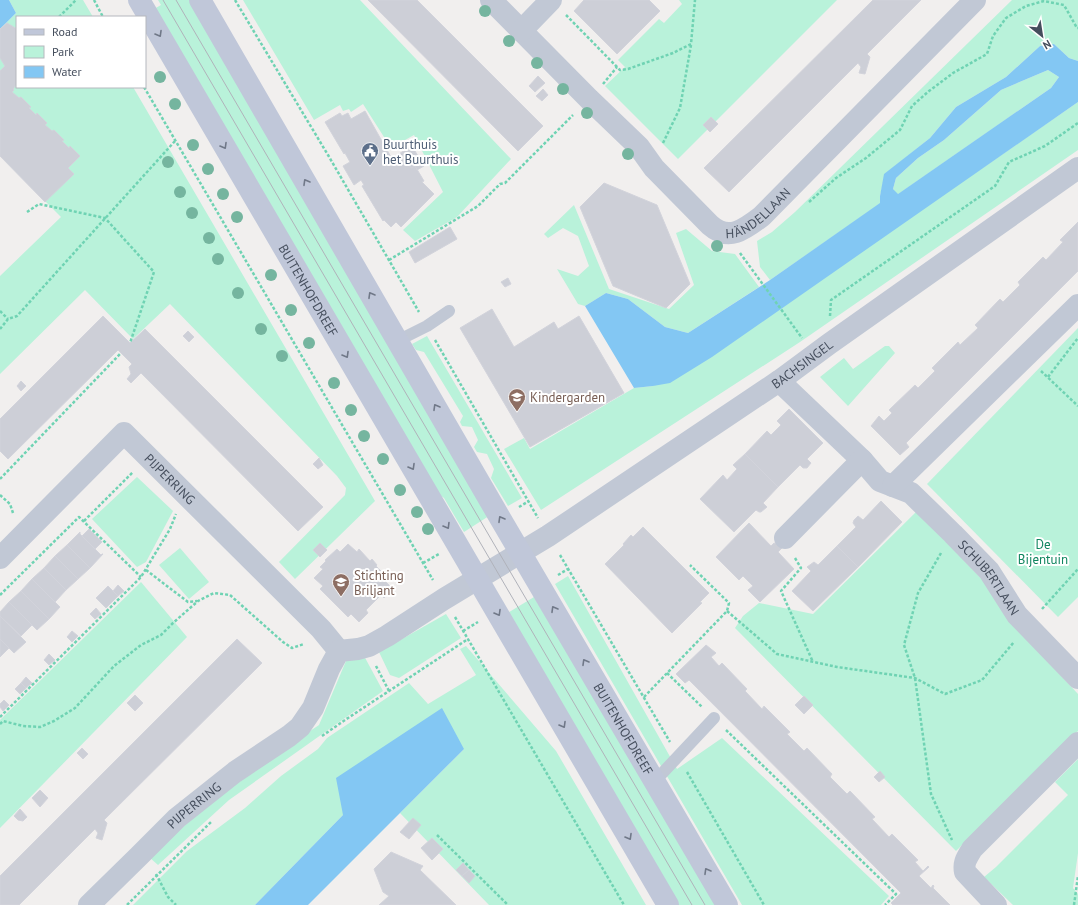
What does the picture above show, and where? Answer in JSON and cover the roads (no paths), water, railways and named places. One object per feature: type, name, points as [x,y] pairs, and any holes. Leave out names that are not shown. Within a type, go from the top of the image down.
[{"type":"street","name":"BUITENHOFDREEF","points":[[139,0],[668,905]]},
{"type":"street","name":"BUITENHOFDREEF","points":[[200,0],[397,341],[727,905]]},
{"type":"street","name":"HÄNDELLAAN","points":[[491,0],[589,99],[612,119],[639,147],[654,168],[716,230],[722,233],[745,230],[762,216],[975,0]]},
{"type":"street","points":[[521,31],[557,6]]},
{"type":"street","name":"BACHSINGEL","points":[[521,553],[779,381],[1078,168]]},
{"type":"street","points":[[893,486],[1078,305]]},
{"type":"street","name":"SCHUBERTLAAN","points":[[779,381],[862,460],[880,481],[911,493],[953,534],[989,570],[1017,615],[1078,678]]},
{"type":"street","name":"PIJPERRING","points":[[0,558],[124,433],[147,458],[333,643],[328,669],[313,708],[300,727],[235,772],[177,818],[140,856],[88,905]]},
{"type":"street","points":[[785,538],[862,460]]},
{"type":"street","points":[[333,643],[358,649],[369,646],[521,553]]},
{"type":"street","points":[[996,905],[965,872],[963,865],[972,849],[1078,743]]},
{"type":"lane","points":[[397,341],[427,326],[449,311]]},
{"type":"lane","points":[[655,781],[714,718]]},
{"type":"water","points":[[0,0],[9,0],[16,13],[0,29]]},
{"type":"water","points":[[1054,44],[1069,58],[1078,61],[1078,102],[712,357],[670,383],[634,388],[585,306],[606,293],[628,299],[665,327],[688,333],[770,280],[880,203],[884,174],[930,138],[956,107],[1006,77],[1040,46]],"holes":[[[1048,70],[1059,77],[1051,88],[898,194],[893,189],[896,178],[918,158],[944,140],[1001,90]]]},
{"type":"water","points":[[442,708],[464,749],[308,905],[255,905],[343,815],[336,778]]},
{"type":"tram line","points":[[163,0],[692,905]]},
{"type":"tram line","points":[[176,0],[705,905]]},
{"type":"place","name":"Buurthuis het Buurthuis","points":[[370,166]]},
{"type":"place","name":"Kindergarden","points":[[517,412]]},
{"type":"place","name":"Stichting Briljant","points":[[341,597]]},
{"type":"park label","name":"De Bijentuin","points":[[1043,552]]}]
